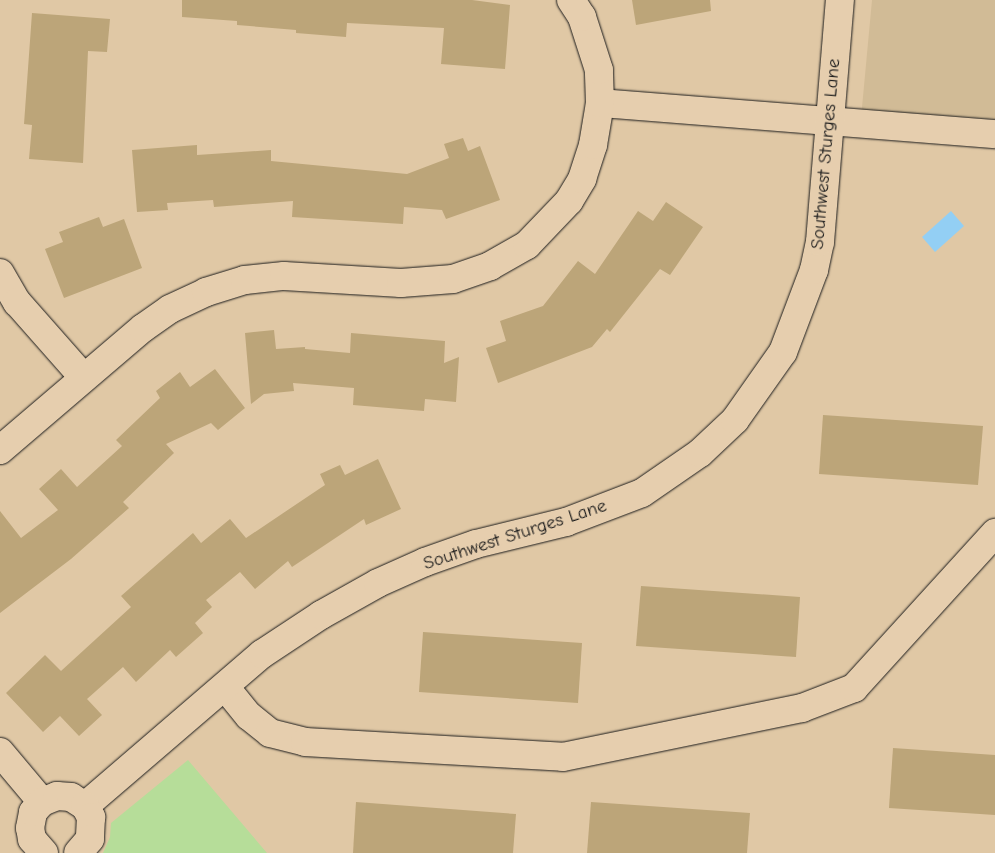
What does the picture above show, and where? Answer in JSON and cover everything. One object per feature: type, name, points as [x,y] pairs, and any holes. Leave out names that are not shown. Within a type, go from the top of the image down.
[{"type":"street","points":[[0,450],[84,378],[170,309],[245,280],[311,276],[428,282],[453,279],[490,266],[527,245],[569,201],[582,179],[593,145],[600,104],[599,70],[591,40],[571,0]]},
{"type":"street","name":"Southwest Sturges Lane","points":[[85,806],[226,688],[262,654],[378,582],[476,544],[566,522],[642,492],[700,453],[735,420],[764,382],[783,352],[801,310],[820,242],[840,0]]},
{"type":"street","points":[[600,104],[995,134]]},
{"type":"street","points":[[0,273],[18,302],[84,378]]},
{"type":"street","points":[[226,688],[249,716],[270,733],[305,742],[563,757],[802,708],[854,688],[995,533]]},
{"type":"street","points":[[0,752],[42,802]]},
{"type":"street","points":[[39,851],[30,828],[33,812],[42,802],[57,796],[71,797],[85,806],[91,817],[93,830],[90,839],[78,853]]},
{"type":"shaded area","points":[[872,0],[995,0],[995,128],[861,118]]},
{"type":"green space","points":[[188,760],[267,853],[103,853],[110,837],[111,823]]},
{"type":"water","points":[[951,211],[964,226],[935,252],[922,237]]},
{"type":"building","points":[[182,0],[472,0],[510,5],[505,69],[441,64],[444,28],[347,23],[346,37],[296,33],[296,30],[237,25],[237,21],[182,17]]},
{"type":"building","points":[[632,0],[710,0],[711,11],[636,25]]},
{"type":"building","points":[[32,13],[110,19],[107,52],[88,51],[83,163],[29,159],[32,125],[24,124]]},
{"type":"building","points":[[463,138],[468,151],[480,146],[500,200],[446,219],[442,210],[404,207],[403,224],[292,217],[293,201],[214,207],[213,200],[167,203],[168,210],[137,212],[132,150],[197,145],[197,155],[271,150],[271,161],[407,174],[449,158],[444,144]]},
{"type":"building","points":[[666,202],[703,227],[670,275],[660,269],[610,332],[607,329],[592,347],[498,383],[486,348],[506,341],[500,321],[543,306],[578,261],[595,274],[638,211],[653,221]]},
{"type":"building","points":[[99,217],[103,227],[124,219],[142,268],[64,298],[45,249],[63,242],[59,232]]},
{"type":"building","points":[[274,330],[276,349],[305,347],[305,349],[350,353],[351,333],[445,341],[444,363],[459,357],[456,402],[425,399],[424,411],[353,405],[354,388],[293,383],[294,391],[264,394],[251,404],[245,333]]},
{"type":"building","points":[[215,369],[245,408],[218,430],[211,423],[166,444],[174,453],[123,502],[129,508],[71,559],[0,613],[0,511],[21,538],[58,510],[39,489],[61,469],[77,487],[122,446],[116,440],[160,398],[156,391],[180,372],[190,387]]},
{"type":"building","points":[[823,415],[983,426],[978,485],[819,474]]},
{"type":"building","points":[[378,459],[401,509],[366,525],[364,519],[292,567],[288,561],[255,589],[240,572],[206,600],[212,607],[195,623],[203,633],[176,657],[170,650],[136,682],[123,667],[87,699],[102,715],[79,736],[60,716],[43,732],[6,693],[45,655],[61,671],[131,607],[121,596],[193,533],[201,543],[230,519],[246,538],[325,485],[320,474],[340,465],[345,475]]},
{"type":"building","points":[[641,586],[800,597],[796,657],[636,646]]},
{"type":"building","points":[[423,632],[582,643],[578,703],[419,692]]},
{"type":"building","points":[[893,748],[995,755],[995,815],[889,808]]},
{"type":"building","points":[[356,802],[516,814],[513,853],[353,853]]},
{"type":"building","points":[[591,802],[750,813],[747,853],[587,853]]}]
